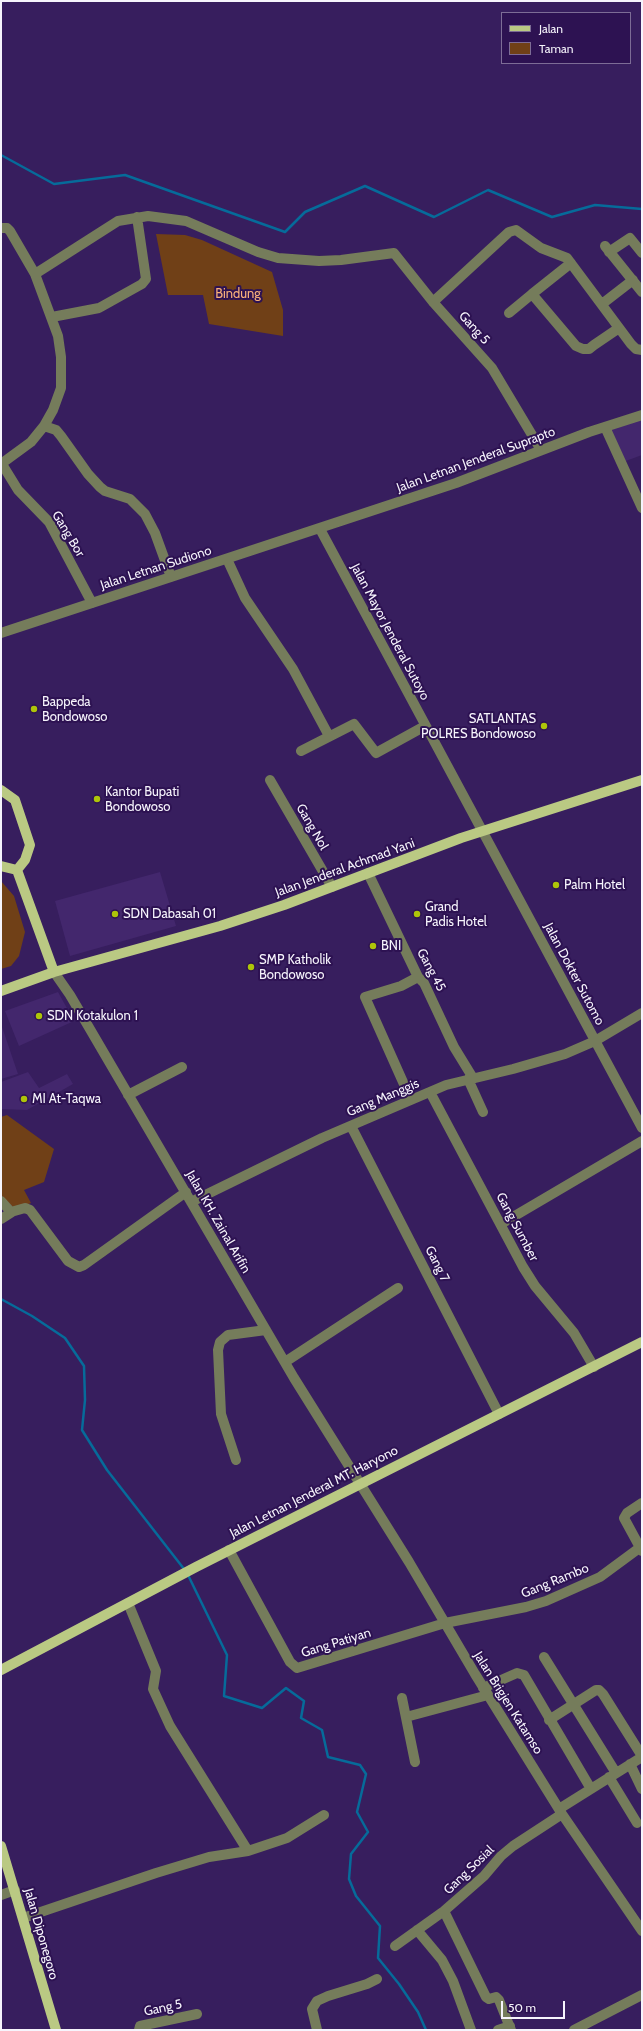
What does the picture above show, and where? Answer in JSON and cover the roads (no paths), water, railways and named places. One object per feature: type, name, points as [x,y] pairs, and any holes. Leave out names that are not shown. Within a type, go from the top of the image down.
[{"type":"main road","name":"Jalan Jenderal Achmad Yani","points":[[1,991],[54,972],[220,926],[284,905],[482,832],[642,780]]},
{"type":"main road","points":[[1,790],[15,800],[30,845],[25,860],[17,870]]},
{"type":"main road","points":[[1,866],[17,870]]},
{"type":"main road","points":[[17,870],[54,972]]},
{"type":"main road","name":"Jalan Letnan Jenderal MT. Haryono","points":[[1,1670],[229,1550],[642,1342]]},
{"type":"main road","name":"Jalan Diponegoro","points":[[1,1846],[56,2030]]},
{"type":"street","name":"Gang 5","points":[[137,217],[148,216],[186,221],[258,252],[278,258],[319,261],[341,260],[388,253],[398,255],[433,302],[492,368],[541,450]]},
{"type":"street","points":[[35,274],[118,221],[137,217],[146,279],[142,284],[99,308],[52,317]]},
{"type":"street","points":[[1,228],[7,228],[10,231],[35,274],[52,317],[58,336],[62,357],[61,388],[53,410],[44,426],[31,442],[2,464]]},
{"type":"street","points":[[433,302],[512,230],[516,230],[541,248],[567,258],[636,349],[642,350]]},
{"type":"street","points":[[642,253],[630,238],[607,249],[642,292]]},
{"type":"street","points":[[509,313],[571,263]]},
{"type":"street","points":[[602,304],[633,280]]},
{"type":"street","points":[[532,294],[576,346],[583,349],[588,349],[619,328]]},
{"type":"street","name":"Jalan Letnan Jenderal Suprapto","points":[[320,529],[456,483],[541,450],[642,415]]},
{"type":"street","points":[[44,426],[56,430],[62,436],[88,474],[100,487],[105,491],[130,499],[145,514],[155,533],[171,577]]},
{"type":"street","points":[[605,427],[642,508]]},
{"type":"street","name":"Gang Bor","points":[[2,464],[18,490],[49,522],[92,603]]},
{"type":"street","name":"Jalan Letnan Sudiono","points":[[1,633],[320,529]]},
{"type":"street","name":"Jalan Mayor Jenderal Sutoyo","points":[[320,529],[482,832]]},
{"type":"street","points":[[227,559],[254,613],[293,669],[329,736]]},
{"type":"street","points":[[301,751],[354,724],[376,753],[425,726]]},
{"type":"street","name":"Gang Nol","points":[[270,780],[332,887]]},
{"type":"street","name":"Jalan Dokter Sutomo","points":[[482,832],[642,1128]]},
{"type":"street","name":"Gang 45","points":[[368,873],[418,977],[424,983],[470,1078],[483,1112]]},
{"type":"street","name":"Jalan KH. Zainal Arifin","points":[[54,972],[70,995],[266,1330],[360,1484]]},
{"type":"street","points":[[411,1100],[365,997],[400,986],[418,977]]},
{"type":"street","name":"Gang Manggis","points":[[191,1202],[258,1168],[430,1092],[470,1078],[513,1069],[565,1054],[595,1041],[642,1013]]},
{"type":"street","points":[[128,1095],[182,1066]]},
{"type":"street","name":"Gang Sumber","points":[[430,1092],[501,1224],[522,1267],[535,1286],[574,1333],[594,1367]]},
{"type":"street","name":"Gang 7","points":[[351,1126],[499,1414]]},
{"type":"street","points":[[501,1224],[642,1141]]},
{"type":"street","points":[[1,1219],[12,1212],[25,1208],[30,1210],[68,1261],[79,1266],[186,1192]]},
{"type":"street","points":[[1,1201],[12,1212]]},
{"type":"street","points":[[285,1362],[398,1288]]},
{"type":"street","points":[[236,1460],[221,1414],[218,1350],[220,1342],[228,1335],[266,1330]]},
{"type":"street","name":"Jalan Brigjen Katamso","points":[[360,1484],[560,1811],[642,1931]]},
{"type":"street","points":[[642,1503],[626,1513],[624,1518],[642,1549]]},
{"type":"street","name":"Gang Rambo","points":[[445,1623],[526,1607],[546,1601],[586,1584],[642,1549]]},
{"type":"street","name":"Gang Patiyan","points":[[229,1550],[290,1662],[297,1668],[445,1623]]},
{"type":"street","points":[[128,1603],[156,1671],[153,1689],[170,1726],[248,1851]]},
{"type":"street","points":[[544,1658],[574,1704],[613,1775],[637,1823]]},
{"type":"street","points":[[406,1717],[486,1691],[516,1673],[522,1674],[591,1789]]},
{"type":"street","points":[[549,1720],[596,1690],[601,1692],[642,1757]]},
{"type":"street","points":[[402,1698],[416,1762]]},
{"type":"street","name":"Gang Sosial","points":[[395,1946],[444,1911],[484,1876],[501,1856],[591,1789],[642,1757]]},
{"type":"street","points":[[630,1764],[642,1789]]},
{"type":"street","points":[[23,1918],[156,1873],[209,1858],[248,1851],[287,1838],[324,1815]]},
{"type":"street","points":[[1,1895],[15,1890]]},
{"type":"street","points":[[444,1911],[486,1997],[489,1999],[498,1999],[511,2028],[498,2030]]},
{"type":"street","points":[[417,1930],[442,1960],[453,1981],[471,2030]]},
{"type":"street","points":[[317,2030],[312,2010],[317,2001],[367,1984],[377,1979]]},
{"type":"street","points":[[574,2030],[642,1995]]},
{"type":"street","name":"Gang 5","points":[[139,2030],[140,2026],[196,2014]]},
{"type":"waterway","points":[[1,155],[54,184],[125,175],[285,232],[305,212],[365,186],[434,217],[488,190],[552,217],[595,205],[642,209]]},
{"type":"waterway","points":[[1,1299],[32,1316],[65,1338],[84,1366],[85,1400],[82,1430],[107,1470],[184,1569]]},
{"type":"waterway","points":[[188,1575],[227,1655],[224,1696],[262,1708],[286,1688],[304,1701],[301,1718],[322,1730],[328,1757],[360,1765],[366,1774],[357,1812],[368,1832],[351,1854],[349,1879],[356,1896],[380,1926],[378,1958],[399,1984],[418,2012],[426,2030]]},
{"type":"place","name":"Bappeda Bondowoso","points":[[34,709]]},
{"type":"place","name":"SATLANTAS POLRES Bondowoso","points":[[544,726]]},
{"type":"place","name":"Kantor Bupati Bondowoso","points":[[97,799]]},
{"type":"place","name":"Palm Hotel","points":[[556,885]]},
{"type":"place","name":"SDN Dabasah 01","points":[[115,914]]},
{"type":"place","name":"Grand Padis Hotel","points":[[417,914]]},
{"type":"place","name":"BNI","points":[[373,946]]},
{"type":"place","name":"SMP Katholik Bondowoso","points":[[251,967]]},
{"type":"place","name":"SDN Kotakulon 1","points":[[39,1016]]},
{"type":"place","name":"MI At-Taqwa","points":[[24,1099]]},
{"type":"park label","name":"Bindung","points":[[238,294]]}]
